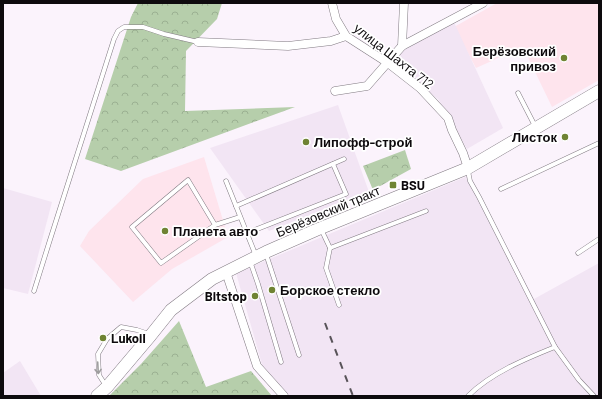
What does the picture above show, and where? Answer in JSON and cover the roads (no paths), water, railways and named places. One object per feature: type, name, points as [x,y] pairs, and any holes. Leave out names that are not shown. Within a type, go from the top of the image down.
[{"type":"main road","name":"Берёзовский тракт","points":[[97,396],[107,387],[171,310],[212,279],[257,256],[321,228],[468,168],[599,91]]},
{"type":"street","name":"улица Шахта 712","points":[[332,3],[336,19],[346,36],[388,63],[420,88],[448,118],[468,168]]},
{"type":"street","points":[[402,46],[404,3]]},
{"type":"street","points":[[335,91],[367,86],[402,46],[483,3]]},
{"type":"street","points":[[198,42],[288,46],[331,41],[346,36]]},
{"type":"street","points":[[226,272],[257,366],[284,396]]},
{"type":"lane","points":[[34,291],[114,38],[118,31],[124,27],[143,27],[164,34],[198,42]]},
{"type":"lane","points":[[518,93],[536,128]]},
{"type":"lane","points":[[501,189],[599,144]]},
{"type":"lane","points":[[236,206],[344,159]]},
{"type":"lane","points":[[247,233],[346,194],[333,164]]},
{"type":"lane","points":[[468,168],[470,181],[555,347],[579,380],[594,396]]},
{"type":"lane","points":[[215,225],[188,180],[132,227],[161,264],[215,225],[240,217]]},
{"type":"lane","points":[[226,182],[257,256],[275,277],[299,355]]},
{"type":"lane","points":[[330,248],[426,211]]},
{"type":"lane","points":[[321,228],[330,248],[326,268],[339,305]]},
{"type":"lane","points":[[578,253],[599,239]]},
{"type":"lane","points":[[257,256],[258,284],[281,362]]},
{"type":"lane","points":[[107,387],[99,375],[98,354],[107,339],[121,327],[137,330],[151,335]]},
{"type":"lane","points":[[468,396],[478,386],[518,362],[555,347]]},
{"type":"railway","points":[[325,323],[353,396]]},
{"type":"place","name":"Берёзовский привоз","points":[[564,58]]},
{"type":"place","name":"Листок","points":[[565,137]]},
{"type":"place","name":"Липофф-строй","points":[[306,142]]},
{"type":"place","name":"BSU","points":[[393,185]]},
{"type":"place","name":"Планета авто","points":[[165,231]]},
{"type":"place","name":"Борское стекло","points":[[272,290]]},
{"type":"place","name":"Bitstop","points":[[255,296]]},
{"type":"place","name":"Lukoil","points":[[103,338]]}]
